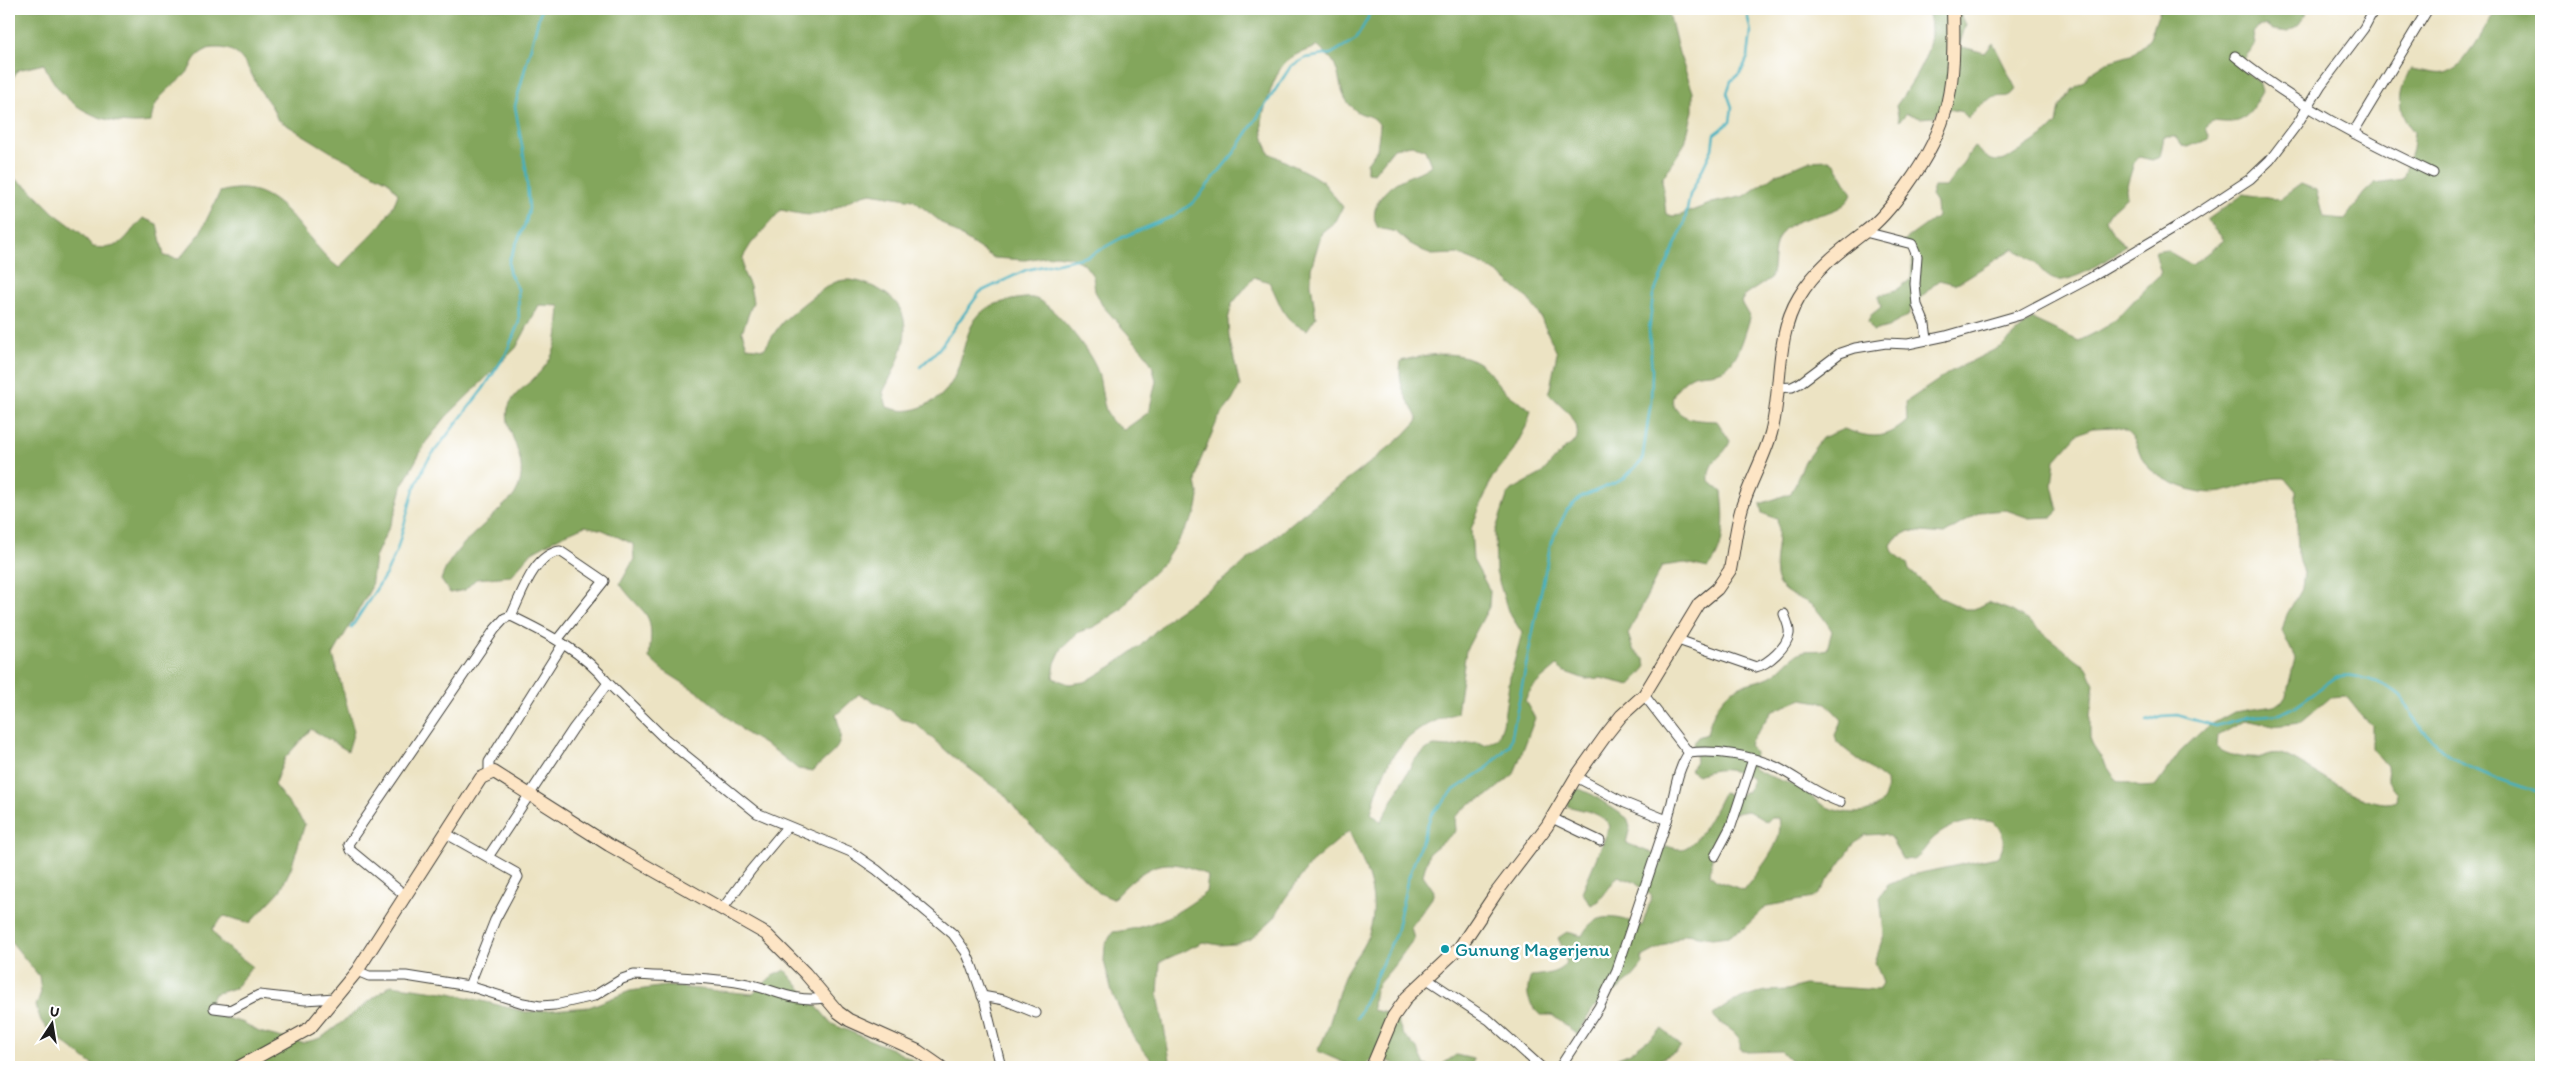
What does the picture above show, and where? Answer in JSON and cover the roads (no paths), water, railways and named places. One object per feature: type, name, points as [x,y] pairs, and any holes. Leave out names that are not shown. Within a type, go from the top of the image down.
[{"type":"main road","points":[[1372,1067],[1393,1017],[1407,997],[1460,947],[1496,893],[1531,849],[1576,777],[1621,716],[1644,696],[1699,604],[1717,589],[1730,570],[1742,508],[1771,432],[1787,322],[1798,298],[1814,273],[1836,253],[1865,232],[1898,197],[1918,171],[1939,134],[1954,73],[1953,9]]},
{"type":"main road","points":[[239,1067],[308,1029],[357,971],[481,778],[489,773],[498,772],[609,845],[723,908],[777,943],[824,998],[848,1020],[918,1050],[941,1067]]},
{"type":"street","points":[[1777,388],[1792,387],[1800,383],[1840,353],[1855,348],[1886,343],[1908,344],[1976,329],[2020,315],[2090,278],[2178,226],[2259,171],[2298,123],[2364,28],[2374,9]]},
{"type":"street","points":[[2353,133],[2428,9]]},
{"type":"street","points":[[2235,56],[2307,108],[2433,173]]},
{"type":"street","points":[[1865,232],[1912,244],[1917,256],[1915,284],[1918,305],[1925,324],[1926,339]]},
{"type":"street","points":[[406,896],[350,850],[348,844],[495,629],[505,618],[511,616],[531,575],[547,555],[560,551],[604,581],[560,642],[489,762],[489,773]]},
{"type":"street","points":[[1678,640],[1756,667],[1765,664],[1785,643],[1789,627],[1784,614]]},
{"type":"street","points":[[511,616],[560,642],[600,674],[663,736],[757,813],[851,852],[953,934],[966,952],[982,996],[1001,1067]]},
{"type":"street","points":[[488,857],[573,729],[608,683]]},
{"type":"street","points":[[1644,696],[1689,753],[1727,755],[1753,759],[1776,767],[1825,797],[1840,802]]},
{"type":"street","points":[[1560,1067],[1599,1007],[1617,970],[1667,820],[1678,777],[1689,753]]},
{"type":"street","points":[[1715,856],[1731,826],[1753,759]]},
{"type":"street","points":[[1576,777],[1625,803],[1667,820]]},
{"type":"street","points":[[1552,818],[1600,841]]},
{"type":"street","points":[[723,908],[751,870],[788,827]]},
{"type":"street","points":[[445,833],[516,873],[517,880],[495,920],[468,986]]},
{"type":"street","points":[[357,971],[369,976],[406,976],[468,986],[523,1003],[540,1006],[555,1006],[594,996],[622,979],[634,975],[740,982],[794,999],[824,998]]},
{"type":"street","points":[[1427,979],[1489,1020],[1541,1067]]},
{"type":"street","points":[[214,1008],[230,1010],[259,995],[305,1000],[335,998]]},
{"type":"street","points":[[982,996],[1004,1000],[1036,1014]]},
{"type":"waterway","points":[[351,628],[386,574],[397,550],[414,489],[427,461],[483,389],[506,354],[519,322],[518,289],[509,272],[509,260],[526,222],[529,209],[526,169],[515,106],[541,9]]},
{"type":"waterway","points":[[920,367],[938,350],[980,292],[1026,270],[1089,256],[1123,237],[1174,216],[1194,202],[1234,153],[1291,66],[1306,58],[1331,54],[1356,39],[1368,18],[1369,9]]},
{"type":"waterway","points":[[1357,1018],[1396,933],[1407,882],[1431,815],[1454,790],[1486,769],[1510,745],[1551,542],[1567,510],[1581,497],[1622,480],[1642,461],[1651,401],[1652,371],[1649,331],[1653,295],[1684,225],[1690,195],[1712,149],[1714,134],[1730,122],[1732,107],[1727,93],[1731,81],[1741,72],[1748,57],[1751,32],[1746,9]]},
{"type":"waterway","points":[[2147,721],[2162,716],[2177,715],[2216,726],[2247,717],[2280,714],[2294,707],[2336,677],[2360,677],[2387,687],[2400,695],[2422,729],[2453,758],[2485,774],[2541,794]]},
{"type":"place","name":"Gunung Magerjenu","points":[[1445,949]]}]
